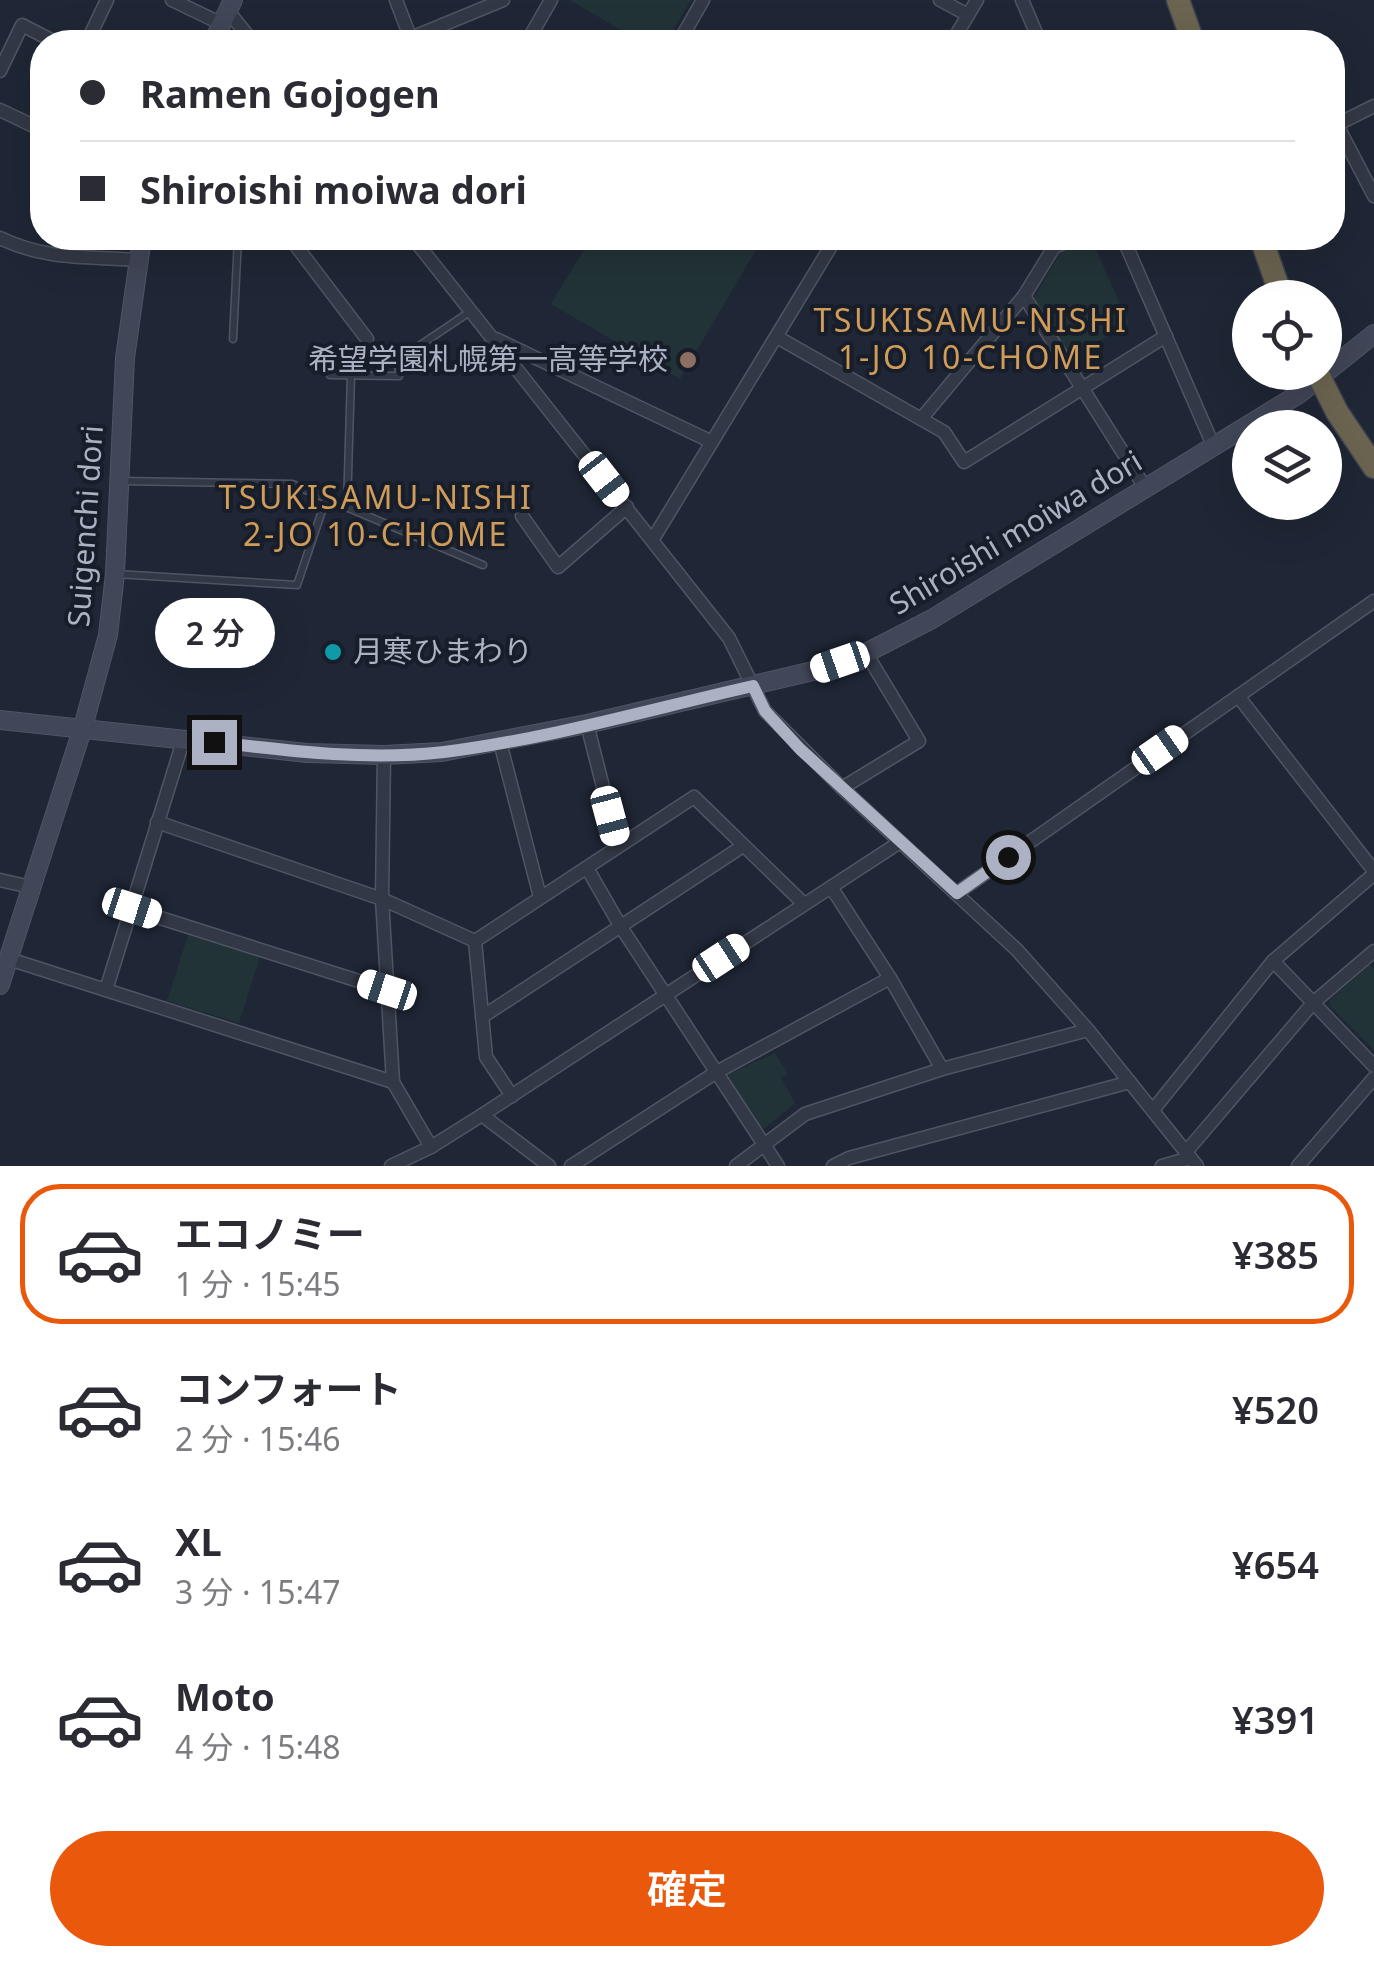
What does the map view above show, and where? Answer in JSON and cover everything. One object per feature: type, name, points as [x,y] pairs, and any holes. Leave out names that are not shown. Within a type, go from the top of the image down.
[{"type":"highway","points":[[1178,0],[1189,30]]},
{"type":"highway","points":[[1265,250],[1276,280]]},
{"type":"highway","points":[[1325,390],[1374,468]]},
{"type":"main road","name":"Suigenchi dori","points":[[0,984],[83,727],[108,635],[115,574],[125,358],[140,250]]},
{"type":"main road","name":"Shiroishi moiwa dori","points":[[1342,358],[1374,334]]},
{"type":"main road","name":"Shiroishi moiwa dori","points":[[0,720],[307,753],[442,752],[587,724],[814,671],[866,653],[932,620],[1146,489],[1297,390]]},
{"type":"street","points":[[93,30],[108,0]]},
{"type":"street","points":[[172,0],[228,12]]},
{"type":"street","points":[[396,0],[408,30]]},
{"type":"street","points":[[435,30],[503,0]]},
{"type":"street","points":[[535,30],[551,0]]},
{"type":"street","points":[[685,30],[703,0]]},
{"type":"street","points":[[940,0],[968,15]]},
{"type":"street","points":[[959,30],[977,0]]},
{"type":"street","points":[[1022,0],[1035,30]]},
{"type":"street","points":[[0,71],[22,25],[32,30]]},
{"type":"street","points":[[1345,121],[1374,106]]},
{"type":"street","points":[[0,110],[30,124]]},
{"type":"street","points":[[1345,144],[1374,196]]},
{"type":"street","points":[[0,238],[27,251],[57,257],[138,260]]},
{"type":"street","points":[[299,250],[367,339]]},
{"type":"street","points":[[423,250],[729,638],[765,711],[1016,950],[1088,1030],[1191,1159]]},
{"type":"street","points":[[653,539],[829,250]]},
{"type":"street","points":[[921,419],[1024,296],[1052,250]]},
{"type":"street","points":[[1129,250],[1213,445]]},
{"type":"street","points":[[1024,296],[1146,489]]},
{"type":"street","points":[[777,337],[944,432],[964,462],[1166,336]]},
{"type":"street","points":[[493,338],[712,442]]},
{"type":"street","points":[[522,516],[558,567],[627,507]]},
{"type":"street","points":[[957,893],[1374,602]]},
{"type":"street","points":[[842,788],[920,741],[866,653]]},
{"type":"street","points":[[1152,1110],[1273,961],[1374,872],[1238,696]]},
{"type":"street","points":[[587,724],[618,846]]},
{"type":"street","points":[[106,990],[184,738]]},
{"type":"street","points":[[500,742],[540,897]]},
{"type":"street","points":[[384,755],[382,898],[393,1082],[431,1147]]},
{"type":"street","points":[[475,941],[694,797],[804,904]]},
{"type":"street","points":[[157,822],[382,898],[475,941]]},
{"type":"street","points":[[391,1166],[431,1147],[512,1096],[900,842]]},
{"type":"street","points":[[482,1017],[743,846]]},
{"type":"street","points":[[587,868],[621,927],[778,1166]]},
{"type":"street","points":[[0,880],[31,887]]},
{"type":"street","points":[[831,887],[942,1069]]},
{"type":"street","points":[[132,908],[387,990]]},
{"type":"street","points":[[475,941],[486,1058],[512,1096]]},
{"type":"street","points":[[1162,1166],[1191,1159],[1313,1003],[1374,952]]},
{"type":"street","points":[[9,959],[393,1082]]},
{"type":"street","points":[[1273,961],[1374,1066]]},
{"type":"street","points":[[570,1166],[715,1073],[890,978]]},
{"type":"street","points":[[736,1166],[805,1114],[942,1069],[1088,1030]]},
{"type":"street","points":[[1298,1166],[1374,1078]]},
{"type":"street","points":[[833,1166],[1130,1082]]},
{"type":"street","points":[[482,1115],[549,1166]]},
{"type":"lane","points":[[233,339],[237,250]]},
{"type":"lane","points":[[330,375],[399,376],[398,360],[471,311]]},
{"type":"lane","points":[[346,508],[350,375]]},
{"type":"lane","points":[[118,480],[292,484],[483,565]]},
{"type":"lane","points":[[115,574],[297,585],[326,499]]},
{"type":"shaded area","points":[[570,0],[691,0],[673,30],[621,30]]},
{"type":"shaded area","points":[[584,250],[756,250],[680,379],[551,304]]},
{"type":"shaded area","points":[[1096,250],[1129,323],[1070,358],[1034,298],[1060,253]]},
{"type":"shaded area","points":[[188,935],[260,957],[239,1023],[167,1001]]},
{"type":"shaded area","points":[[1370,964],[1374,969],[1374,1050],[1329,1005]]},
{"type":"shaded area","points":[[775,1053],[788,1074],[781,1078],[795,1103],[764,1129],[758,1126],[728,1080],[729,1074]]},
{"type":"place","name":"希望学園札幌第一高等学校","points":[[688,360]]},
{"type":"place","name":"月寒ひまわり","points":[[333,652]]},
{"type":"district","name":"TSUKISAMU-NISHI 1-JO 10-CHOME","points":[[971,340]]},
{"type":"district","name":"TSUKISAMU-NISHI 2-JO 10-CHOME","points":[[376,516]]},
{"type":"route","points":[[214,742],[307,753],[442,752],[753,686],[765,711],[800,749],[957,893],[1008,857]]}]
